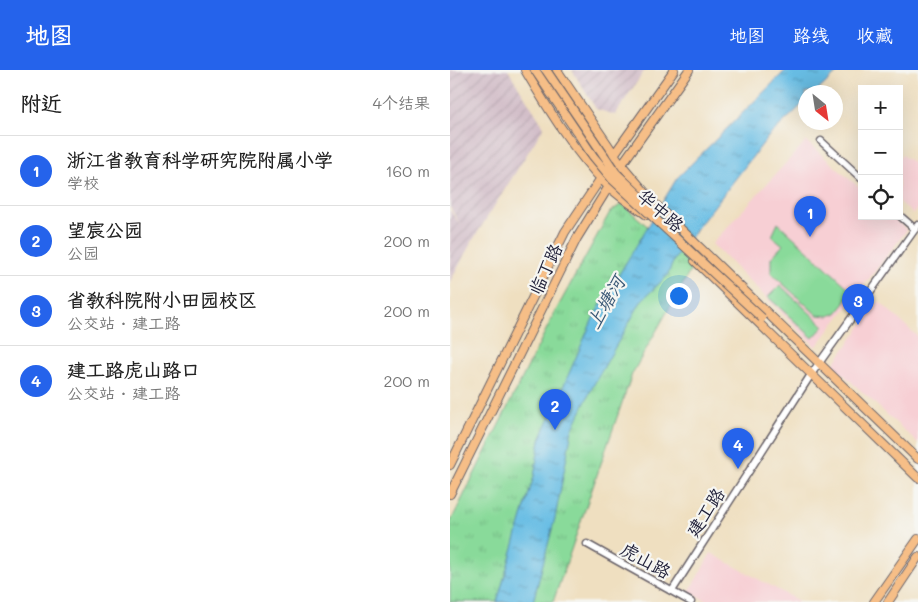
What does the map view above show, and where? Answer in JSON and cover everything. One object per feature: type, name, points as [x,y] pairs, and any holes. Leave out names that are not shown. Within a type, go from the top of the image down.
[{"type":"main road","name":"华中路","points":[[525,70],[574,144],[609,187],[648,216],[812,373],[918,478]]},
{"type":"main road","name":"华中路","points":[[535,70],[593,156],[612,179],[763,317],[805,350]]},
{"type":"main road","name":"华中路","points":[[546,70],[616,173],[763,317],[796,358]]},
{"type":"main road","name":"华中路","points":[[557,70],[622,164],[655,204],[918,459]]},
{"type":"main road","name":"临丁路","points":[[450,466],[566,232],[601,178],[614,153],[674,70]]},
{"type":"main road","name":"临丁路","points":[[450,494],[577,238],[622,164],[689,70]]},
{"type":"main road","points":[[874,602],[918,539]]},
{"type":"main road","points":[[888,602],[918,557]]},
{"type":"street","points":[[821,141],[858,175]]},
{"type":"street","points":[[819,364],[916,227],[903,218]]},
{"type":"street","name":"建工路","points":[[672,591],[819,364]]},
{"type":"street","name":"虎山路","points":[[587,544],[691,602]]},
{"type":"shaded area","points":[[450,70],[508,70],[544,127],[471,243],[450,282],[450,210],[461,226],[450,207]]},
{"type":"shaded area","points":[[572,70],[645,70],[615,115],[596,109]]},
{"type":"shaded area","points":[[806,141],[858,186],[858,220],[896,220],[907,230],[816,347],[712,244]]},
{"type":"shaded area","points":[[903,156],[918,166],[918,208],[913,214],[903,205]]},
{"type":"shaded area","points":[[879,301],[918,337],[918,443],[833,365]]},
{"type":"shaded area","points":[[711,553],[800,602],[709,602],[689,592]]},
{"type":"green space","points":[[622,204],[693,266],[632,374],[553,602],[450,602],[450,523],[554,314],[610,212]]},
{"type":"green space","points":[[778,223],[854,293],[849,299],[846,297],[845,303],[837,313],[829,316],[817,315],[771,273],[771,258],[783,245],[772,236]]},
{"type":"green space","points":[[780,285],[824,326],[813,338],[768,297]]},
{"type":"water","name":"上塘河","points":[[786,70],[840,70],[824,85],[798,85],[798,109],[768,137],[674,260],[667,276],[642,300],[593,386],[572,430],[555,518],[533,602],[497,602],[534,476],[540,440],[594,316],[677,178]]},
{"type":"place","name":"浙江省教育科学研究院附属小学","points":[[810,237]]},
{"type":"place","name":"省教科院附小田园校区","points":[[858,325]]},
{"type":"place","name":"望宸公园","points":[[555,430]]},
{"type":"place","name":"建工路虎山路口","points":[[738,469]]}]
